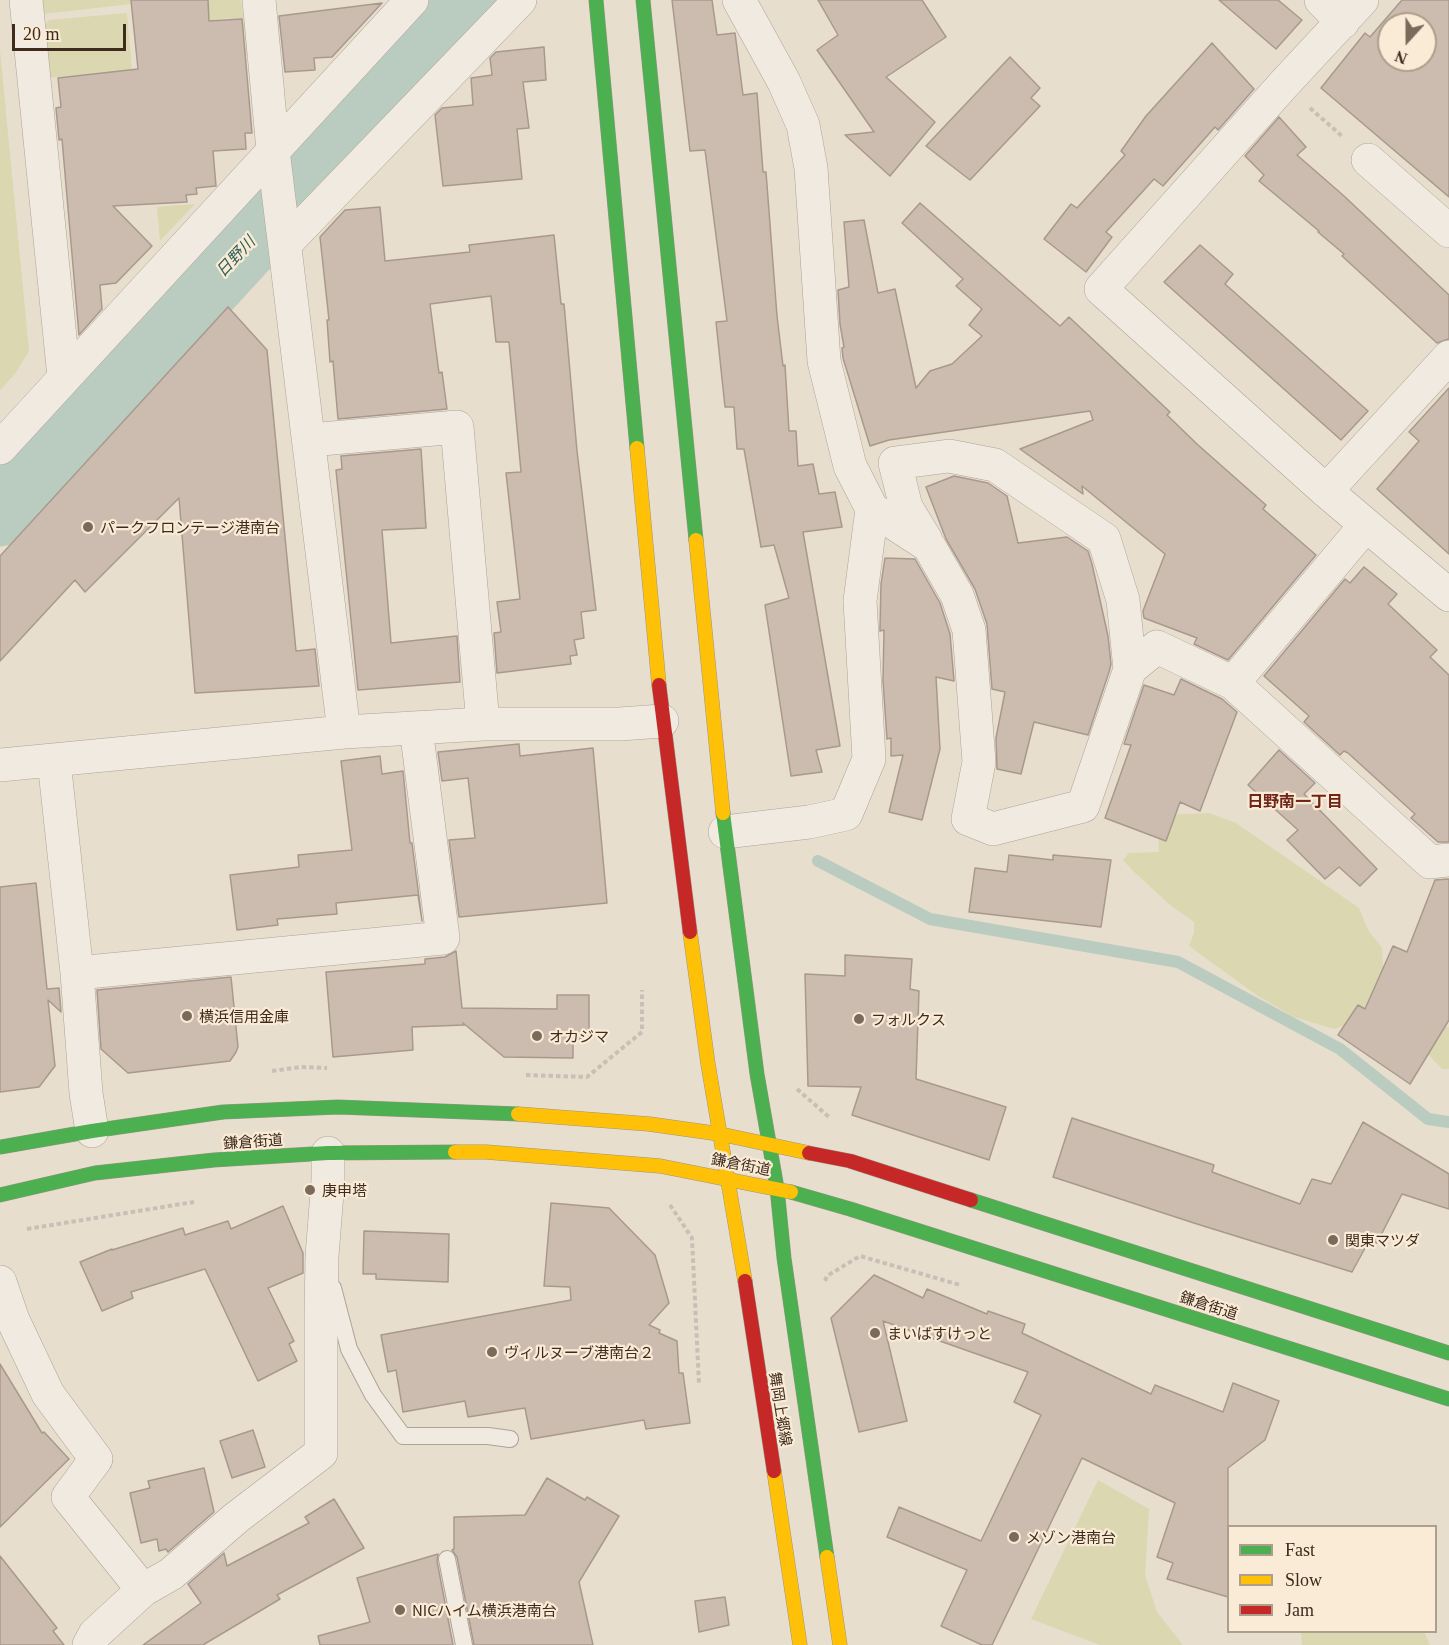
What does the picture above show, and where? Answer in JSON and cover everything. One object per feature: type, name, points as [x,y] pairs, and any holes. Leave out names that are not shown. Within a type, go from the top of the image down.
[{"type":"street","points":[[26,0],[64,377]]},
{"type":"street","points":[[259,0],[274,151],[344,732]]},
{"type":"street","points":[[0,447],[412,0]]},
{"type":"street","points":[[285,243],[520,0]]},
{"type":"street","name":"舞岡上郷線","points":[[596,0],[662,721],[708,1064],[728,1178],[800,1645]]},
{"type":"street","name":"舞岡上郷線","points":[[643,0],[725,832],[757,1074],[777,1188],[784,1258],[840,1645]]},
{"type":"street","points":[[739,0],[784,82],[803,125],[811,168],[824,361],[850,466],[872,509],[929,546]]},
{"type":"street","points":[[1342,7],[1284,84],[1101,289],[1326,491],[1449,595]]},
{"type":"street","points":[[1368,160],[1449,231]]},
{"type":"street","points":[[1326,491],[1449,357]]},
{"type":"street","points":[[310,440],[457,427],[483,724]]},
{"type":"street","points":[[949,456],[995,465],[1104,539],[1123,600],[1130,669],[1083,806],[993,829],[968,819],[979,762],[969,630],[957,595],[906,507],[895,462],[949,456]]},
{"type":"street","points":[[725,832],[809,822],[846,814],[868,759],[860,601],[872,509]]},
{"type":"street","points":[[1233,683],[1366,525]]},
{"type":"street","points":[[1130,669],[1157,647],[1233,683],[1430,862],[1449,860]]},
{"type":"street","points":[[0,765],[344,732],[483,724],[620,724],[662,721]]},
{"type":"street","points":[[77,973],[443,938],[416,728]]},
{"type":"street","points":[[54,761],[77,973],[86,1093],[92,1131]]},
{"type":"street","name":"鎌倉街道","points":[[0,1147],[223,1112],[338,1107],[520,1114],[649,1124],[720,1134],[850,1161],[1449,1353]]},
{"type":"street","name":"鎌倉街道","points":[[0,1195],[95,1173],[214,1160],[328,1153],[486,1152],[660,1166],[777,1188],[1449,1399]]},
{"type":"street","points":[[89,1645],[95,1634],[143,1590],[171,1574],[236,1518],[321,1453],[322,1256],[328,1153]]},
{"type":"street","points":[[0,1282],[13,1320],[48,1394],[96,1459],[68,1497],[143,1590]]},
{"type":"lane","points":[[322,1256],[333,1286],[349,1349],[373,1395],[403,1436],[488,1436],[510,1439]]},
{"type":"lane","points":[[447,1559],[464,1645]]},
{"type":"path","points":[[1284,84],[1368,160]]},
{"type":"path","points":[[796,1088],[831,1119]]},
{"type":"path","points":[[23,1230],[199,1201]]},
{"type":"path","points":[[668,1202],[692,1238],[699,1384]]},
{"type":"shaded area","points":[[42,0],[241,0],[248,56],[230,58],[234,51],[229,18],[160,26],[157,1],[44,14]]},
{"type":"shaded area","points":[[127,13],[132,71],[46,78],[42,28],[49,20]]},
{"type":"shaded area","points":[[0,50],[29,351],[15,374],[0,390]]},
{"type":"shaded area","points":[[195,204],[160,241],[157,207]]},
{"type":"shaded area","points":[[1209,813],[1236,823],[1359,908],[1368,930],[1382,948],[1383,967],[1413,997],[1428,1025],[1449,1027],[1449,1069],[1442,1069],[1425,1051],[1365,1019],[1334,1029],[1294,1017],[1258,996],[1189,946],[1194,933],[1194,922],[1170,905],[1123,860],[1129,853],[1159,852],[1158,833],[1163,815]]},
{"type":"shaded area","points":[[1098,1480],[1149,1509],[1145,1575],[1157,1612],[1183,1645],[1100,1645],[1031,1619]]},
{"type":"shaded area","points":[[1301,1633],[1424,1633],[1430,1645],[1302,1645]]},
{"type":"building","points":[[131,0],[208,0],[209,21],[242,19],[252,133],[245,133],[246,149],[213,151],[216,186],[196,188],[197,194],[186,195],[187,202],[113,206],[152,246],[116,283],[100,285],[102,309],[79,335],[62,139],[59,140],[56,108],[61,107],[58,78],[138,69]]},
{"type":"building","points":[[672,0],[712,0],[717,35],[735,33],[743,95],[757,93],[763,172],[766,172],[777,316],[783,366],[785,365],[789,431],[796,431],[798,466],[813,464],[819,494],[835,492],[842,527],[803,532],[840,746],[816,750],[822,772],[791,776],[765,605],[789,598],[774,545],[761,547],[744,449],[737,449],[734,407],[725,407],[716,322],[727,321],[705,150],[690,151]]},
{"type":"building","points":[[818,0],[922,0],[946,37],[886,77],[935,122],[890,176],[845,135],[874,132],[817,50],[838,35]]},
{"type":"building","points":[[1219,0],[1278,0],[1302,20],[1276,49]]},
{"type":"building","points":[[1402,0],[1449,0],[1449,197],[1321,88],[1365,33],[1370,37],[1377,29],[1377,72],[1437,72],[1437,12],[1392,12]]},
{"type":"building","points":[[382,3],[332,57],[314,58],[315,70],[285,72],[279,16]]},
{"type":"building","points":[[1212,43],[1254,89],[1218,130],[1215,127],[1163,186],[1154,179],[1106,232],[1112,237],[1086,272],[1044,239],[1071,204],[1077,208],[1125,155],[1121,151],[1146,116]]},
{"type":"building","points":[[544,47],[546,80],[523,82],[529,128],[517,129],[522,179],[443,186],[435,115],[442,108],[473,105],[471,78],[492,75],[490,58],[496,52]]},
{"type":"building","points":[[1010,57],[1040,88],[1031,98],[1040,106],[970,180],[926,146]]},
{"type":"building","points":[[1279,117],[1306,147],[1297,155],[1449,295],[1449,339],[1437,343],[1342,256],[1344,254],[1319,231],[1259,181],[1264,175],[1245,156]]},
{"type":"building","points":[[920,203],[1060,326],[1069,317],[1170,412],[1167,415],[1198,445],[1266,505],[1263,509],[1316,555],[1228,660],[1194,644],[1197,638],[1144,618],[1143,611],[1165,554],[1082,486],[1083,494],[1020,449],[1093,420],[1090,411],[889,440],[870,446],[843,358],[842,348],[844,347],[838,290],[849,287],[844,222],[864,220],[878,293],[895,289],[916,388],[930,371],[952,364],[982,336],[969,325],[982,309],[956,286],[963,279],[902,223]]},
{"type":"building","points":[[380,207],[385,261],[470,252],[469,245],[554,235],[561,304],[564,304],[577,451],[596,610],[581,612],[584,638],[574,640],[577,655],[570,656],[571,664],[497,673],[494,633],[501,632],[497,602],[520,599],[506,473],[521,472],[509,342],[496,342],[491,296],[430,304],[439,373],[442,372],[447,409],[338,419],[333,361],[330,362],[327,320],[329,320],[320,237],[345,210]]},
{"type":"building","points":[[1200,245],[1233,274],[1225,284],[1368,411],[1341,440],[1164,282]]},
{"type":"building","name":"パークフロンテージ港南台","points":[[228,307],[267,350],[296,651],[315,649],[319,686],[195,693],[179,498],[85,592],[75,580],[0,661],[0,556]]},
{"type":"building","points":[[1449,388],[1449,554],[1377,489],[1419,441],[1409,432]]},
{"type":"building","points":[[421,449],[426,528],[382,530],[391,643],[457,636],[460,682],[358,690],[336,470],[342,469],[341,456]]},
{"type":"building","points":[[954,476],[988,483],[1007,496],[1018,543],[1067,537],[1088,551],[1092,564],[1108,636],[1111,664],[1088,735],[1034,722],[1021,774],[997,769],[996,738],[1005,692],[992,689],[987,624],[975,589],[946,539],[926,487]]},
{"type":"building","points":[[885,558],[915,559],[940,603],[950,634],[954,681],[936,677],[940,749],[922,820],[889,812],[903,755],[891,756],[891,738],[887,739],[883,681],[884,630],[880,631],[881,584]]},
{"type":"building","points":[[1364,567],[1397,594],[1388,604],[1437,650],[1430,657],[1449,675],[1449,842],[1438,842],[1411,818],[1415,814],[1348,753],[1344,751],[1340,755],[1304,722],[1309,716],[1264,676],[1345,579],[1350,583]]},
{"type":"building","points":[[1181,679],[1222,699],[1237,712],[1200,811],[1180,802],[1166,841],[1105,818],[1131,745],[1124,744],[1144,685],[1174,695]]},
{"type":"building","points":[[519,744],[520,756],[593,748],[607,903],[459,917],[449,840],[475,838],[468,778],[442,781],[438,752]]},
{"type":"building","points":[[1279,750],[1315,783],[1304,794],[1377,869],[1360,886],[1339,867],[1325,879],[1287,840],[1298,830],[1248,785]]},
{"type":"building","points":[[380,756],[382,774],[403,771],[410,843],[412,843],[422,921],[418,895],[336,903],[337,914],[277,919],[278,925],[237,930],[230,875],[299,867],[298,855],[352,850],[341,761]]},
{"type":"building","points":[[1009,855],[1053,860],[1053,855],[1111,860],[1101,927],[969,912],[975,868],[1007,872]]},
{"type":"building","points":[[1449,879],[1449,1020],[1410,1084],[1338,1035],[1358,1005],[1365,1009],[1393,946],[1407,952],[1435,880]]},
{"type":"building","points":[[36,883],[47,989],[59,988],[61,1012],[48,1000],[55,1066],[39,1087],[0,1092],[0,887]]},
{"type":"building","points":[[456,951],[462,1008],[557,1009],[557,995],[589,995],[589,1039],[573,1039],[573,1058],[504,1057],[463,1023],[464,1025],[412,1027],[413,1050],[333,1057],[326,972],[425,964],[425,959],[445,957]]},
{"type":"building","points":[[845,955],[912,959],[910,989],[919,991],[916,1079],[1006,1107],[989,1160],[852,1115],[861,1087],[808,1086],[805,974],[845,976]]},
{"type":"building","points":[[231,977],[238,1047],[230,1061],[128,1073],[101,1049],[97,990]]},
{"type":"building","points":[[1072,1118],[1214,1165],[1212,1172],[1300,1204],[1312,1179],[1331,1184],[1363,1122],[1449,1174],[1449,1209],[1402,1194],[1377,1243],[1370,1239],[1352,1272],[1053,1177]]},
{"type":"building","points":[[551,1203],[609,1208],[655,1255],[669,1303],[649,1325],[660,1330],[659,1333],[677,1341],[679,1373],[683,1373],[690,1423],[646,1429],[644,1420],[531,1439],[525,1408],[468,1417],[465,1401],[403,1412],[396,1370],[388,1372],[381,1335],[571,1300],[570,1287],[544,1286]]},
{"type":"building","points":[[283,1206],[303,1253],[303,1273],[268,1288],[294,1341],[289,1344],[297,1361],[258,1381],[205,1269],[131,1292],[133,1298],[102,1311],[80,1262],[112,1249],[183,1228],[185,1235],[228,1221],[231,1229]]},
{"type":"building","points":[[364,1231],[449,1234],[448,1282],[376,1279],[376,1274],[363,1274]]},
{"type":"building","points":[[874,1275],[923,1298],[927,1289],[987,1314],[988,1311],[1025,1324],[1022,1333],[1151,1394],[1155,1385],[1223,1412],[1233,1383],[1279,1401],[1265,1440],[1228,1468],[1227,1597],[1167,1579],[1173,1563],[1157,1557],[1175,1503],[1082,1458],[992,1645],[982,1645],[941,1626],[967,1570],[887,1537],[899,1507],[981,1541],[1041,1415],[1014,1402],[1028,1372],[883,1321],[907,1421],[859,1432],[831,1318]]},
{"type":"building","points":[[0,1364],[42,1433],[44,1432],[69,1459],[0,1527]]},
{"type":"building","points":[[253,1430],[265,1467],[232,1478],[220,1441]]},
{"type":"building","points":[[204,1468],[214,1512],[168,1552],[166,1549],[159,1551],[157,1539],[141,1543],[130,1493],[150,1488],[148,1481]]},
{"type":"building","points":[[547,1478],[585,1500],[587,1497],[619,1516],[579,1582],[593,1645],[474,1645],[457,1557],[452,1550],[454,1549],[454,1517],[525,1515]]},
{"type":"building","points":[[334,1499],[364,1548],[277,1595],[280,1599],[203,1645],[143,1645],[201,1603],[188,1584],[224,1553],[227,1566],[309,1523],[305,1517]]},
{"type":"building","name":"NICハイム横浜港南台","points":[[438,1554],[437,1561],[453,1645],[320,1645],[318,1636],[370,1622],[357,1578]]},
{"type":"building","points":[[0,1556],[57,1628],[53,1631],[64,1645],[0,1645]]},
{"type":"building","points":[[725,1597],[729,1625],[699,1632],[695,1601]]},
{"type":"waterway","name":"日野川","points":[[0,512],[470,0]]},
{"type":"waterway","points":[[818,861],[930,919],[1178,962],[1340,1049],[1428,1119],[1449,1122]]},
{"type":"traffic: fast","points":[[596,0],[637,448]]},
{"type":"traffic: fast","points":[[643,0],[696,540]]},
{"type":"traffic: fast","points":[[723,813],[757,1074],[777,1188],[784,1258],[827,1557]]},
{"type":"traffic: fast","points":[[0,1147],[223,1112],[338,1107],[518,1114]]},
{"type":"traffic: fast","points":[[0,1195],[95,1173],[214,1160],[328,1153],[455,1152]]},
{"type":"traffic: fast","points":[[791,1192],[1449,1399]]},
{"type":"traffic: fast","points":[[971,1200],[1449,1353]]},
{"type":"traffic: slow","points":[[637,448],[659,685]]},
{"type":"traffic: slow","points":[[696,540],[723,813]]},
{"type":"traffic: slow","points":[[690,932],[708,1064],[745,1281]]},
{"type":"traffic: slow","points":[[518,1114],[649,1124],[720,1134],[809,1153]]},
{"type":"traffic: slow","points":[[455,1152],[486,1152],[660,1166],[791,1192]]},
{"type":"traffic: slow","points":[[774,1471],[800,1645]]},
{"type":"traffic: slow","points":[[827,1557],[840,1645]]},
{"type":"traffic: jam","points":[[659,685],[690,932]]},
{"type":"traffic: jam","points":[[809,1153],[850,1161],[971,1200]]},
{"type":"traffic: jam","points":[[745,1281],[774,1471]]},
{"type":"place","name":"パークフロンテージ港南台","points":[[88,527]]},
{"type":"place","name":"横浜信用金庫","points":[[187,1016]]},
{"type":"place","name":"フォルクス","points":[[859,1019]]},
{"type":"place","name":"オカジマ","points":[[537,1036]]},
{"type":"place","name":"庚申塔","points":[[310,1190]]},
{"type":"place","name":"関東マツダ","points":[[1333,1240]]},
{"type":"place","name":"まいばすけっと","points":[[875,1333]]},
{"type":"place","name":"ヴィルヌーブ港南台２","points":[[492,1352]]},
{"type":"place","name":"メゾン港南台","points":[[1014,1537]]},
{"type":"place","name":"NICハイム横浜港南台","points":[[400,1610]]},
{"type":"district","name":"日野南一丁目","points":[[1295,801]]}]
